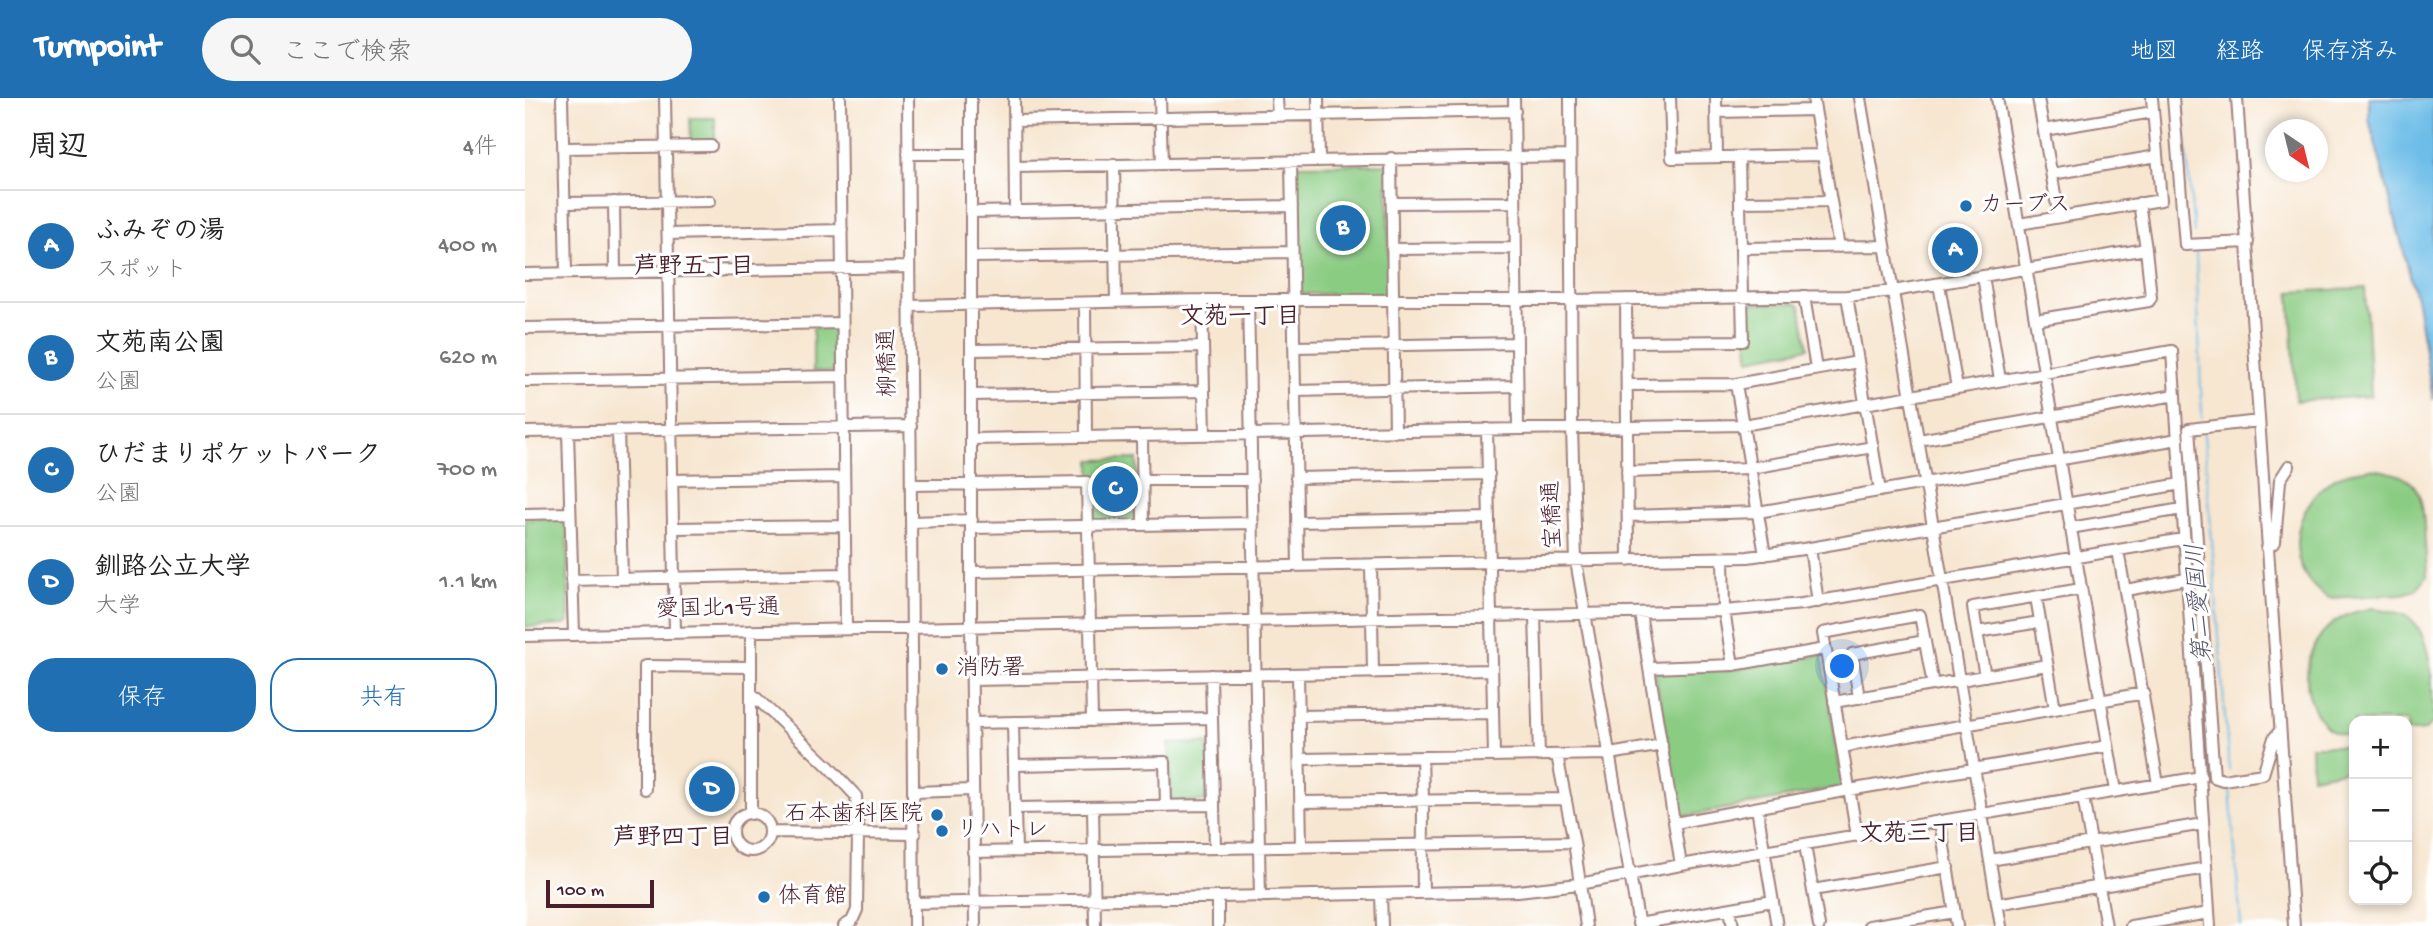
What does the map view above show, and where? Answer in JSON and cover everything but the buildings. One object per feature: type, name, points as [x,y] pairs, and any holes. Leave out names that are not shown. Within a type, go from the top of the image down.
[{"type":"street","points":[[562,98],[566,273]]},
{"type":"street","points":[[665,98],[675,632]]},
{"type":"street","points":[[841,98],[846,628]]},
{"type":"street","name":"柳橋通","points":[[908,98],[914,926]]},
{"type":"street","points":[[971,98],[971,627],[975,926]]},
{"type":"street","points":[[1014,98],[1015,211]]},
{"type":"street","points":[[1160,98],[1162,163]]},
{"type":"street","points":[[1277,98],[1277,116]]},
{"type":"street","points":[[1318,98],[1319,161]]},
{"type":"street","points":[[1514,98],[1518,429]]},
{"type":"street","name":"宝橋通","points":[[1570,98],[1572,428],[1576,561],[1639,925]]},
{"type":"street","points":[[1670,98],[1672,158],[1823,155]]},
{"type":"street","points":[[1716,98],[1717,157]]},
{"type":"street","points":[[1813,98],[1839,247]]},
{"type":"street","points":[[1860,98],[2001,926]]},
{"type":"street","points":[[1997,98],[2116,792]]},
{"type":"street","points":[[2038,98],[2059,217]]},
{"type":"street","points":[[2018,224],[2161,200],[2152,98]]},
{"type":"street","points":[[2173,98],[2185,245],[2248,242]]},
{"type":"street","points":[[2237,98],[2294,926]]},
{"type":"street","points":[[1716,112],[1815,110]]},
{"type":"street","points":[[1015,121],[1514,111]]},
{"type":"street","points":[[2044,130],[2153,112]]},
{"type":"street","points":[[563,148],[711,146]]},
{"type":"street","points":[[908,155],[971,154]]},
{"type":"street","points":[[1015,167],[1570,156]]},
{"type":"street","points":[[2052,174],[2157,156]]},
{"type":"street","points":[[1627,342],[1743,341],[1739,157]]},
{"type":"street","points":[[1391,158],[1395,432]]},
{"type":"street","points":[[1291,161],[1298,566]]},
{"type":"street","points":[[1114,164],[1116,302]]},
{"type":"street","points":[[565,203],[710,201]]},
{"type":"street","points":[[1740,202],[1831,201]]},
{"type":"street","points":[[614,202],[615,272]]},
{"type":"street","points":[[1392,204],[1515,202]]},
{"type":"street","points":[[2035,320],[2149,302],[2151,297],[2139,204]]},
{"type":"street","points":[[972,212],[1291,206]]},
{"type":"street","points":[[668,234],[842,230]]},
{"type":"street","points":[[1741,248],[1885,246]]},
{"type":"street","points":[[1392,249],[1515,248]]},
{"type":"street","points":[[909,306],[1202,300],[1571,300],[1847,296],[1939,284],[2146,249]]},
{"type":"street","points":[[972,257],[1292,252]]},
{"type":"street","points":[[525,274],[909,267]]},
{"type":"street","points":[[1983,276],[2000,380]]},
{"type":"street","points":[[1939,284],[1957,388]]},
{"type":"street","points":[[1804,296],[1816,369]]},
{"type":"street","points":[[1847,296],[1880,491]]},
{"type":"street","points":[[1626,299],[1628,560]]},
{"type":"street","points":[[1202,300],[1205,435]]},
{"type":"street","points":[[1248,300],[1260,897]]},
{"type":"street","points":[[1085,303],[1086,437]]},
{"type":"street","points":[[525,328],[842,323]]},
{"type":"street","points":[[1294,347],[1516,343]]},
{"type":"street","points":[[973,350],[1203,347]]},
{"type":"street","points":[[972,439],[1743,425],[2172,351],[2210,926]]},
{"type":"street","points":[[1627,385],[1736,384],[1858,362]]},
{"type":"street","points":[[525,382],[842,376]]},
{"type":"street","points":[[1736,384],[1765,555]]},
{"type":"street","points":[[1295,391],[1517,386]]},
{"type":"street","points":[[972,395],[1204,391]]},
{"type":"street","points":[[1919,440],[2175,396]]},
{"type":"street","points":[[2259,421],[2189,429],[2214,777],[2223,779],[2263,774],[2274,738],[2280,732]]},
{"type":"street","points":[[525,432],[911,426]]},
{"type":"street","points":[[1487,429],[1494,756]]},
{"type":"street","points":[[618,430],[622,579]]},
{"type":"street","points":[[568,432],[574,635]]},
{"type":"street","points":[[1142,436],[1143,525]]},
{"type":"street","points":[[1627,516],[1758,512],[2178,439]]},
{"type":"street","points":[[1627,472],[1751,468],[1873,447]]},
{"type":"street","points":[[2267,548],[2275,542],[2280,480],[2290,467]]},
{"type":"street","points":[[1296,478],[1489,474]]},
{"type":"street","points":[[672,480],[843,477]]},
{"type":"street","points":[[1143,480],[1252,480]]},
{"type":"street","points":[[912,485],[1087,482],[1092,721]]},
{"type":"street","points":[[972,572],[1765,555],[2181,484]]},
{"type":"street","points":[[2070,528],[2182,509]]},
{"type":"street","points":[[525,514],[570,513]]},
{"type":"street","points":[[1297,522],[1489,518]]},
{"type":"street","points":[[912,522],[1088,526],[1253,523]]},
{"type":"street","points":[[673,528],[845,526]]},
{"type":"street","name":"愛国北1号通","points":[[525,636],[1724,611],[1818,601],[2183,539]]},
{"type":"street","points":[[1810,548],[1818,601]]},
{"type":"street","points":[[2118,550],[2158,784]]},
{"type":"street","points":[[1723,558],[1724,611],[1733,665]]},
{"type":"street","points":[[1371,565],[1373,673]]},
{"type":"street","points":[[571,580],[845,575]]},
{"type":"street","points":[[2126,590],[2186,579]]},
{"type":"street","points":[[1985,676],[1973,607],[2081,589]]},
{"type":"street","points":[[2036,597],[2055,709]]},
{"type":"street","points":[[1640,613],[1681,865]]},
{"type":"street","points":[[1535,615],[1539,756]]},
{"type":"street","points":[[1857,836],[1823,633],[1920,615],[1933,685]]},
{"type":"street","points":[[1977,632],[2040,622]]},
{"type":"street","points":[[751,631],[751,814]]},
{"type":"street","points":[[1859,698],[1852,654],[1924,640]]},
{"type":"street","points":[[1650,668],[1733,665],[1825,649]]},
{"type":"street","points":[[1834,702],[2047,665]]},
{"type":"street","points":[[645,789],[645,666],[751,667]]},
{"type":"street","points":[[972,680],[1491,670]]},
{"type":"street","points":[[1298,674],[1301,846]]},
{"type":"street","points":[[1211,675],[1215,848]]},
{"type":"street","points":[[751,693],[856,796],[857,909],[852,921],[844,926]]},
{"type":"street","points":[[1842,747],[2144,694]]},
{"type":"street","points":[[1299,716],[1492,713]]},
{"type":"street","points":[[972,723],[1212,718]]},
{"type":"street","points":[[1013,722],[1016,851]]},
{"type":"street","points":[[1301,759],[1610,754],[1663,745]]},
{"type":"street","points":[[1675,824],[1849,790],[2108,746]]},
{"type":"street","points":[[1557,755],[1574,842],[1586,926]]},
{"type":"street","points":[[1422,758],[1423,893]]},
{"type":"street","points":[[1014,765],[1165,762],[1166,806]]},
{"type":"street","points":[[914,903],[1518,891],[1579,884],[2201,777]]},
{"type":"street","points":[[914,792],[972,790]]},
{"type":"street","points":[[2083,797],[2106,926]]},
{"type":"street","points":[[1301,802],[1566,799]]},
{"type":"street","points":[[1015,808],[1214,805]]},
{"type":"street","points":[[1093,807],[1095,926]]},
{"type":"street","points":[[1757,808],[1777,926]]},
{"type":"street","points":[[751,814],[764,819],[770,832],[768,840],[757,850],[749,851],[737,845],[733,827],[738,819],[751,814]]},
{"type":"street","points":[[1940,822],[1957,926]]},
{"type":"street","points":[[1990,860],[2203,824]]},
{"type":"street","points":[[770,832],[915,834]]},
{"type":"street","points":[[973,852],[1574,842]]},
{"type":"street","points":[[1805,845],[1819,926]]},
{"type":"street","points":[[1813,890],[1948,867]]},
{"type":"street","points":[[1997,904],[2206,868]]},
{"type":"street","points":[[1381,894],[1383,926]]},
{"type":"street","points":[[1218,897],[1218,926]]},
{"type":"street","points":[[1639,925],[1687,921],[1773,901]]},
{"type":"street","points":[[1730,909],[1733,926]]},
{"type":"street","points":[[1869,926],[1955,912]]},
{"type":"street","points":[[2131,926],[2209,913]]},
{"type":"green space","points":[[690,118],[715,118],[715,141],[691,141]]},
{"type":"green space","points":[[1295,165],[1388,166],[1389,291],[1387,294],[1302,294],[1298,291]]},
{"type":"green space","points":[[2365,288],[2371,396],[2296,401],[2290,292]]},
{"type":"green space","points":[[1796,303],[1800,306],[1808,348],[1749,359],[1746,307],[1749,304]]},
{"type":"green space","points":[[813,328],[836,328],[838,331],[838,369],[835,372],[813,371]]},
{"type":"green space","points":[[1137,459],[1139,517],[1136,520],[1092,519],[1091,460]]},
{"type":"green space","points":[[2370,469],[2405,478],[2417,491],[2423,511],[2427,576],[2416,590],[2403,594],[2329,598],[2314,586],[2303,572],[2297,539],[2301,522],[2319,491],[2333,479],[2346,473]]},
{"type":"green space","points":[[525,519],[564,519],[567,523],[569,621],[565,625],[525,627]]},
{"type":"green space","points":[[2374,608],[2395,612],[2407,616],[2416,624],[2427,649],[2433,695],[2433,723],[2425,730],[2412,731],[2412,716],[2349,716],[2349,735],[2341,734],[2323,723],[2316,712],[2307,672],[2314,646],[2331,625],[2354,612]]},
{"type":"green space","points":[[1822,655],[1843,787],[1681,817],[1655,672],[1730,670]]},
{"type":"green space","points":[[1208,743],[1209,801],[1170,802],[1169,744]]},
{"type":"green space","points":[[2311,746],[2348,746],[2349,770],[2312,777]]},
{"type":"water","points":[[2369,98],[2433,98],[2433,400],[2417,302],[2369,119]]},
{"type":"waterway","name":"第二愛国川","points":[[2182,98],[2194,233]]},
{"type":"waterway","name":"第二愛国川","points":[[2196,253],[2202,417]]},
{"type":"waterway","name":"第二愛国川","points":[[2204,434],[2229,770]]},
{"type":"waterway","name":"第二愛国川","points":[[2230,789],[2241,926]]},
{"type":"place","name":"カーブス","points":[[1966,206]]},
{"type":"place","name":"文苑南公園","points":[[1343,228]]},
{"type":"place","name":"ふみぞの湯","points":[[1955,250]]},
{"type":"place","name":"ひだまりポケットパーク","points":[[1115,489]]},
{"type":"place","name":"消防署","points":[[942,669]]},
{"type":"place","name":"釧路公立大学","points":[[712,789]]},
{"type":"place","name":"石本歯科医院","points":[[937,815]]},
{"type":"place","name":"リハトレ","points":[[942,831]]},
{"type":"place","name":"体育館","points":[[764,897]]},
{"type":"district","name":"芦野五丁目","points":[[694,268]]},
{"type":"district","name":"文苑一丁目","points":[[1240,318]]},
{"type":"district","name":"文苑三丁目","points":[[1919,835]]},
{"type":"district","name":"芦野四丁目","points":[[673,839]]}]
